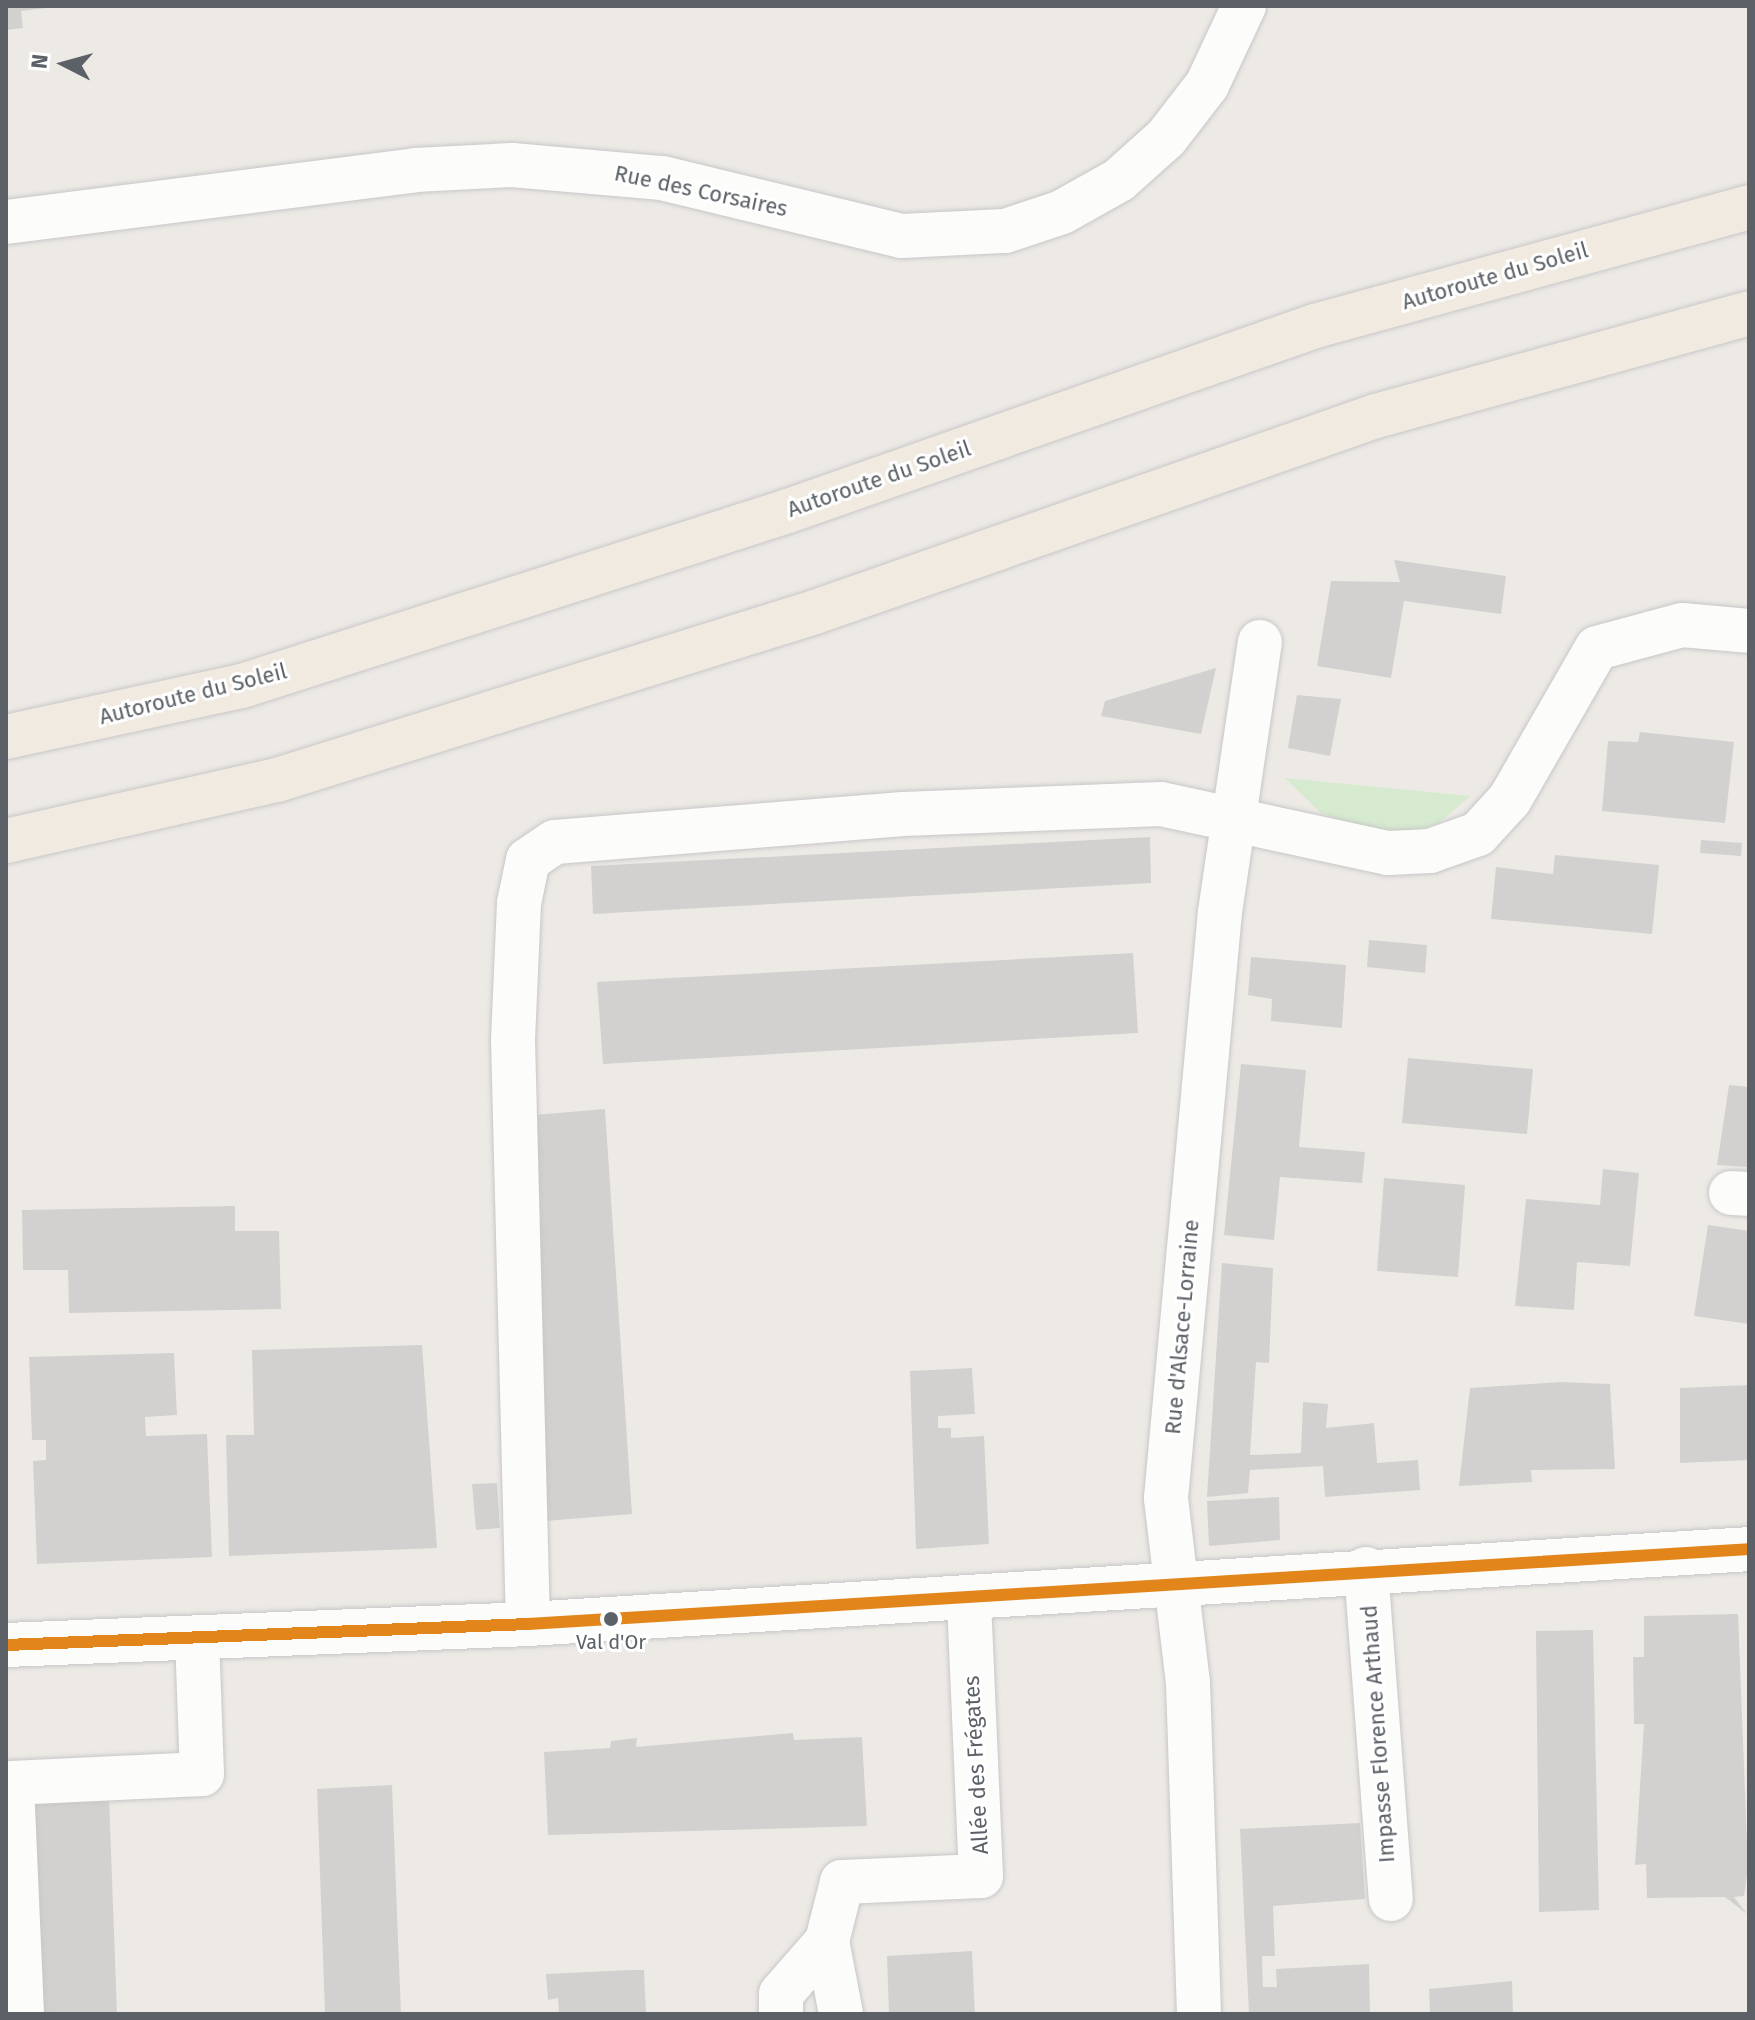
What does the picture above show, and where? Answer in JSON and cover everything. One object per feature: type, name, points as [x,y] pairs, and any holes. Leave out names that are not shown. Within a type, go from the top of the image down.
[{"type":"highway","name":"Autoroute du Soleil","points":[[6,737],[242,686],[788,511],[1315,326],[1749,207]]},
{"type":"highway","points":[[6,841],[277,780],[815,612],[1376,416],[1749,313]]},
{"type":"street","name":"Rue des Corsaires","points":[[6,222],[415,170],[512,165],[662,178],[902,236],[1005,231],[1119,180],[1166,138],[1207,85],[1244,6]]},
{"type":"street","points":[[528,1624],[513,1040],[519,903],[528,860],[555,842],[903,814],[1161,804],[1388,853],[1430,851],[1478,834],[1510,799],[1597,648],[1682,625],[1749,631]]},
{"type":"street","name":"Rue d'Alsace-Lorraine","points":[[1199,2014],[1188,1683],[1173,1584],[1166,1498],[1220,912],[1237,820],[1260,642]]},
{"type":"street","points":[[6,1645],[528,1624],[1366,1569],[1749,1549]]},
{"type":"street","name":"Impasse Florence Arthaud","points":[[1366,1569],[1391,1899]]},
{"type":"street","name":"Allée des Frégates","points":[[841,2014],[827,1941],[842,1882],[981,1876],[969,1597]]},
{"type":"street","points":[[22,2014],[12,1783],[202,1774],[197,1639]]},
{"type":"street","name":"Allée des Frégates","points":[[781,2014],[781,1994],[827,1941]]},
{"type":"green space","points":[[1285,778],[1470,796],[1439,823],[1413,831],[1363,828],[1321,813]]},
{"type":"building","points":[[6,6],[47,8],[21,11],[23,28],[6,30]]},
{"type":"building","points":[[1394,560],[1506,576],[1501,614],[1404,601],[1391,678],[1317,666],[1331,581],[1400,582]]},
{"type":"building","points":[[1216,668],[1201,734],[1101,716],[1105,701]]},
{"type":"building","points":[[1297,695],[1341,699],[1330,756],[1288,748]]},
{"type":"building","points":[[1640,732],[1734,742],[1725,823],[1602,811],[1608,741],[1638,742]]},
{"type":"building","points":[[1150,837],[1151,883],[593,914],[591,866]]},
{"type":"building","points":[[1701,840],[1742,843],[1741,856],[1700,853]]},
{"type":"building","points":[[1555,855],[1659,865],[1652,934],[1491,919],[1496,867],[1553,874]]},
{"type":"building","points":[[1369,940],[1427,945],[1425,973],[1367,967]]},
{"type":"building","points":[[1133,953],[1138,1033],[603,1064],[597,982]]},
{"type":"building","points":[[1251,957],[1346,965],[1342,1028],[1271,1021],[1272,999],[1248,995]]},
{"type":"building","points":[[1408,1058],[1533,1069],[1527,1134],[1402,1123]]},
{"type":"building","points":[[1241,1064],[1306,1070],[1299,1147],[1365,1152],[1362,1183],[1280,1177],[1274,1240],[1224,1235]]},
{"type":"building","points":[[1729,1085],[1749,1087],[1749,1167],[1717,1165]]},
{"type":"building","points":[[605,1109],[632,1514],[545,1521],[522,1116]]},
{"type":"building","points":[[1603,1169],[1639,1173],[1630,1266],[1577,1262],[1574,1310],[1515,1306],[1526,1199],[1600,1205]]},
{"type":"building","points":[[1384,1178],[1465,1185],[1458,1277],[1377,1271]]},
{"type":"building","points":[[235,1206],[235,1231],[279,1231],[281,1309],[69,1313],[68,1270],[23,1270],[22,1210]]},
{"type":"building","points":[[1708,1225],[1749,1231],[1749,1324],[1694,1316]]},
{"type":"building","points":[[1222,1263],[1273,1268],[1269,1363],[1256,1362],[1250,1455],[1301,1453],[1303,1402],[1328,1404],[1326,1428],[1374,1423],[1377,1463],[1418,1460],[1420,1490],[1325,1497],[1323,1466],[1250,1470],[1248,1493],[1207,1497]]},
{"type":"building","points":[[422,1345],[437,1548],[229,1556],[226,1435],[254,1435],[252,1350]]},
{"type":"building","points":[[174,1353],[177,1415],[145,1417],[146,1436],[207,1434],[212,1557],[37,1564],[33,1461],[46,1460],[46,1440],[32,1440],[29,1357]]},
{"type":"building","points":[[972,1368],[975,1414],[938,1416],[938,1428],[951,1428],[951,1438],[984,1436],[989,1544],[916,1549],[910,1371]]},
{"type":"building","points":[[1560,1382],[1610,1384],[1615,1469],[1531,1470],[1532,1482],[1459,1486],[1470,1388]]},
{"type":"building","points":[[1749,1385],[1749,1460],[1680,1463],[1680,1388]]},
{"type":"building","points":[[497,1483],[500,1528],[476,1530],[472,1484]]},
{"type":"building","points":[[1279,1497],[1280,1540],[1209,1546],[1207,1501]]},
{"type":"building","points":[[1738,1614],[1748,1868],[1744,1896],[1734,1897],[1747,1914],[1725,1897],[1647,1898],[1646,1864],[1635,1865],[1644,1724],[1634,1724],[1633,1657],[1644,1657],[1644,1616]]},
{"type":"building","points":[[1593,1630],[1599,1910],[1539,1912],[1536,1631]]},
{"type":"building","points":[[793,1733],[794,1740],[862,1737],[867,1826],[548,1835],[544,1752],[610,1748],[611,1741],[637,1738],[636,1747]]},
{"type":"building","points":[[392,1785],[401,2014],[325,2014],[317,1789]]},
{"type":"building","points":[[109,1797],[117,2014],[43,2014],[34,1799]]},
{"type":"building","points":[[1360,1823],[1365,1899],[1273,1906],[1275,1956],[1262,1956],[1263,1987],[1277,1987],[1276,1969],[1369,1964],[1370,2014],[1249,2014],[1240,1829]]},
{"type":"building","points":[[972,1951],[975,2014],[889,2014],[887,1956]]},
{"type":"building","points":[[644,1970],[646,2014],[559,2014],[558,1998],[548,2000],[546,1974]]},
{"type":"building","points":[[1512,1981],[1513,2014],[1430,2014],[1429,1989]]},
{"type":"transit line","points":[[6,1645],[528,1624],[1749,1549]]},
{"type":"place","name":"Val d'Or","points":[[611,1619]]}]
